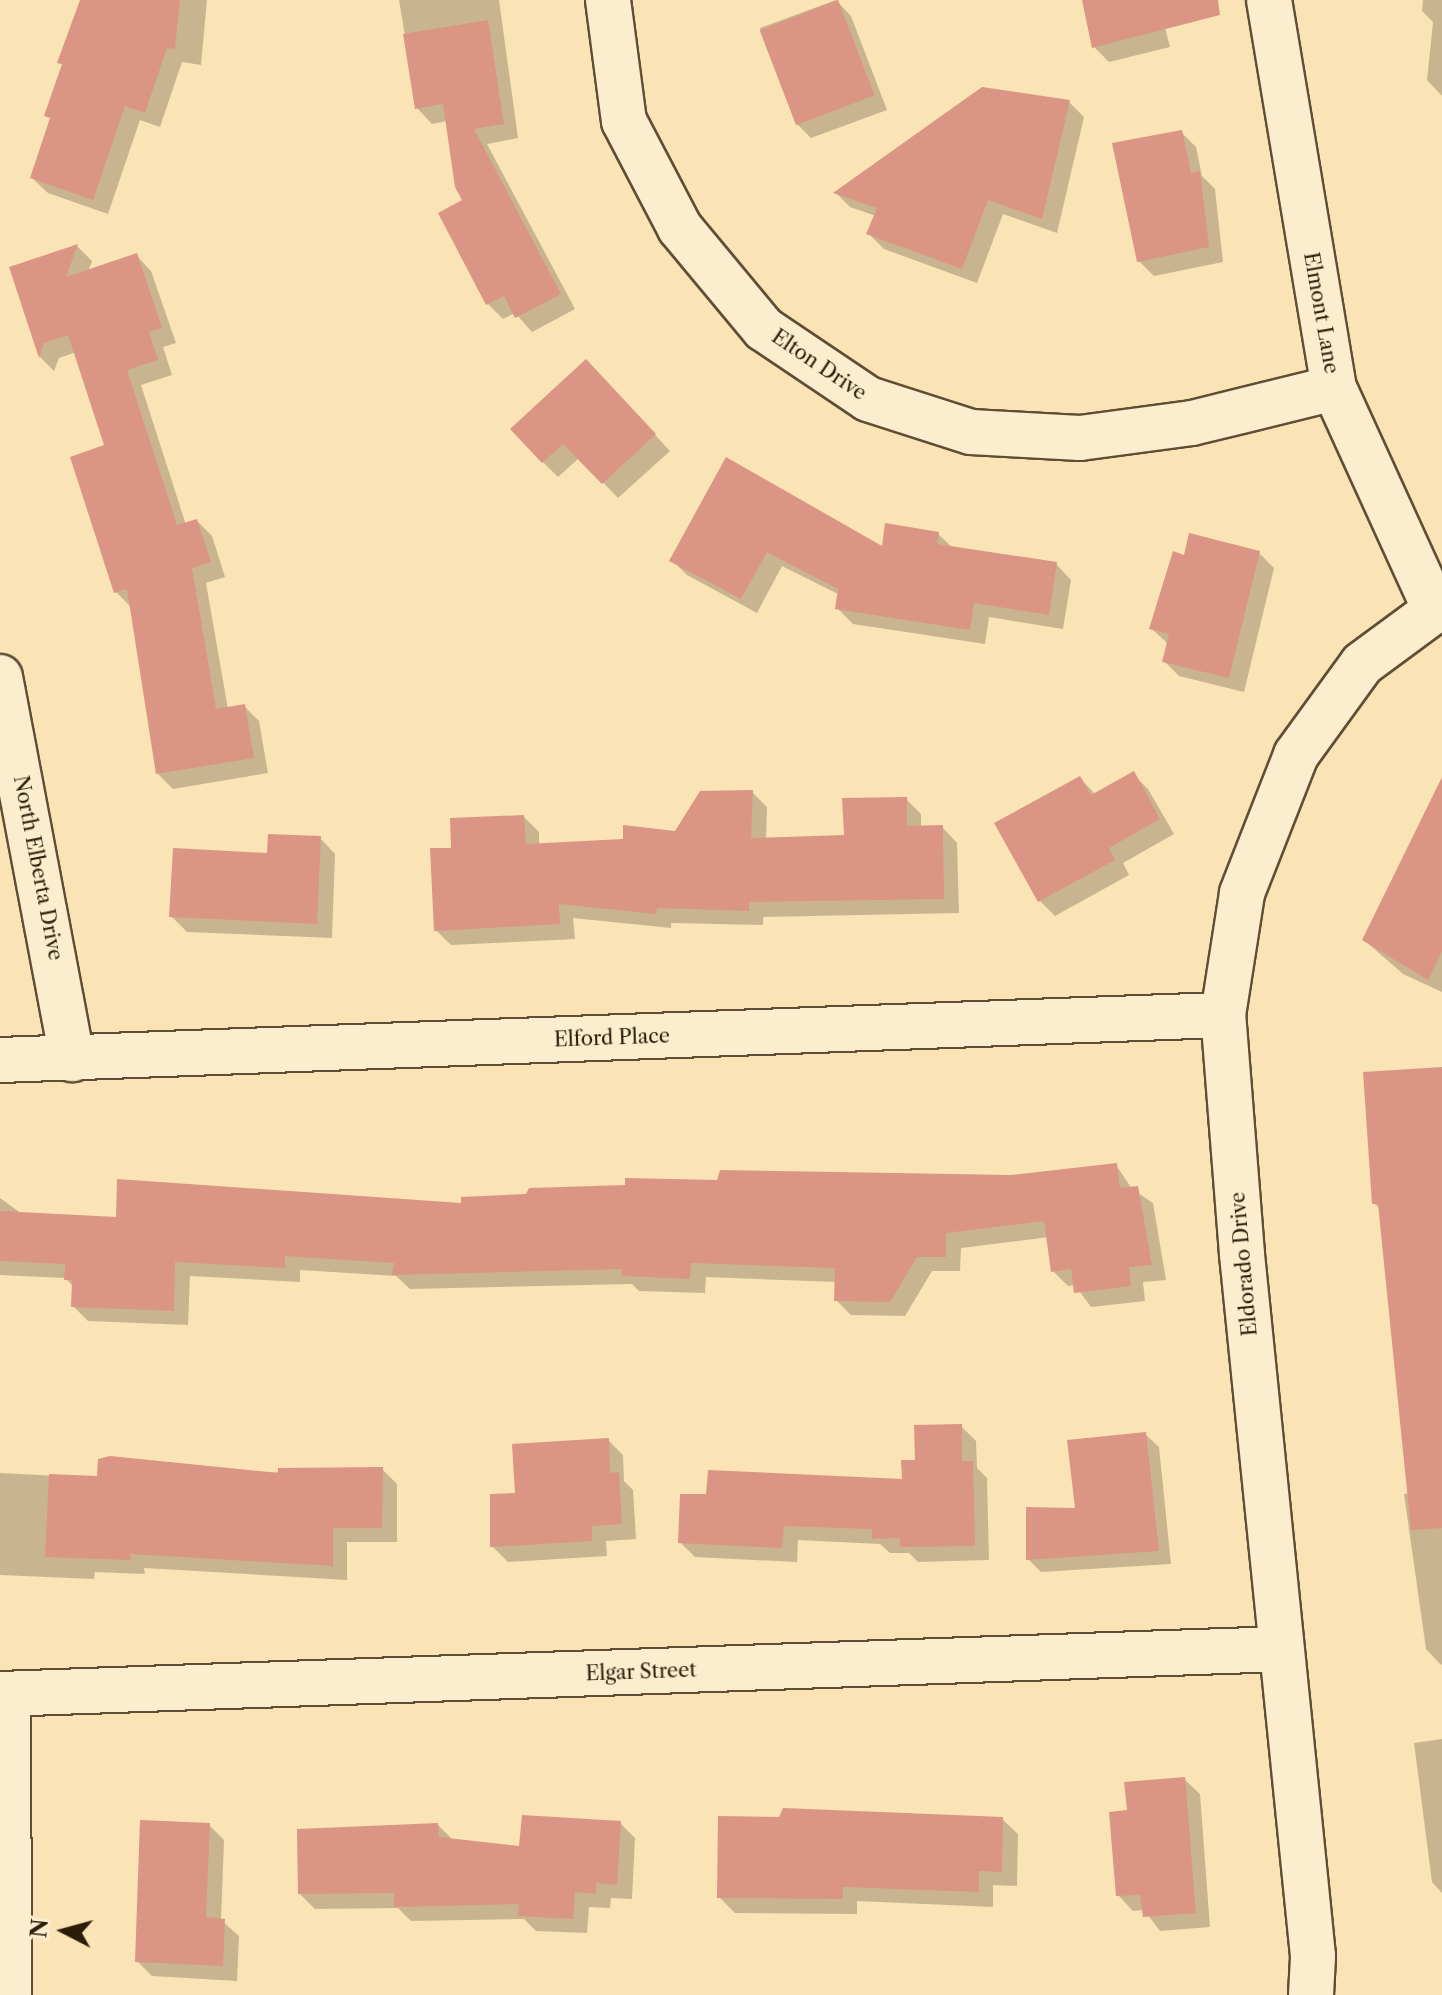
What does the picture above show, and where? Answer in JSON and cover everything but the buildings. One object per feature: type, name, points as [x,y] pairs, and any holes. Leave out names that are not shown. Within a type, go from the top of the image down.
[{"type":"street","name":"Elton Drive","points":[[608,0],[624,121],[680,228],[764,329],[868,399],[971,432],[1080,438],[1192,423],[1334,388]]},
{"type":"street","name":"Elmont Lane","points":[[1269,0],[1334,388],[1438,606]]},
{"type":"street","name":"Eldorado Drive","points":[[1311,1995],[1313,1956],[1281,1649],[1223,1015],[1242,893],[1296,755],[1362,664],[1438,606]]},
{"type":"street","name":"North Elberta Drive","points":[[0,677],[72,1059]]},
{"type":"street","name":"Elford Place","points":[[0,1060],[1223,1015]]},
{"type":"street","name":"Elgar Street","points":[[4,1694],[1281,1649]]},
{"type":"street","points":[[4,1694],[9,1995]]}]
